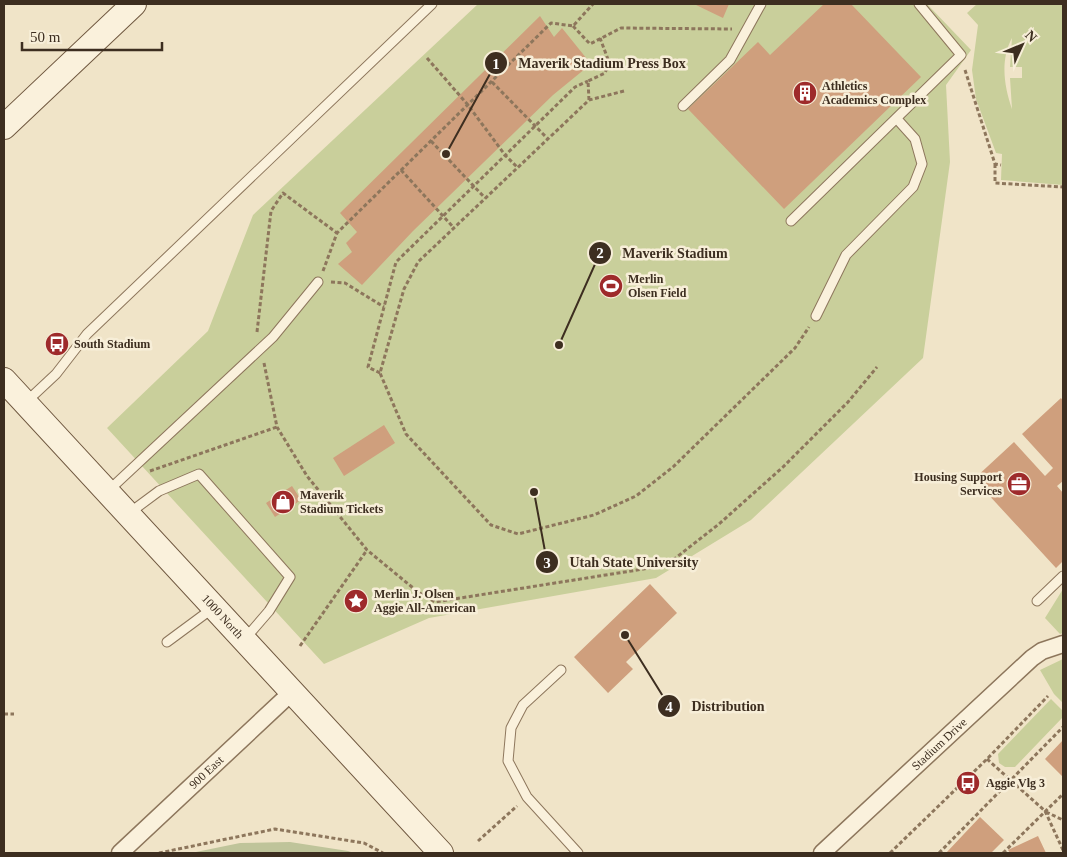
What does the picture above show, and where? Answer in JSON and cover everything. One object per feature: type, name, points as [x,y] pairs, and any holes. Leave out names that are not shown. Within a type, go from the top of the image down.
[{"type":"street","points":[[4,127],[134,4]]},
{"type":"street","name":"1000 North","points":[[4,380],[442,853]]},
{"type":"street","name":"Stadium Drive","points":[[822,853],[1032,658],[1042,651],[1063,644]]},
{"type":"street","name":"900 East","points":[[120,853],[292,692]]},
{"type":"lane","points":[[25,403],[56,374],[87,334],[432,4]]},
{"type":"lane","points":[[682,106],[730,60],[761,4]]},
{"type":"lane","points":[[791,221],[961,55],[919,4]]},
{"type":"lane","points":[[816,316],[846,255],[913,187],[922,164],[915,139],[897,119]]},
{"type":"lane","points":[[106,492],[261,349],[318,282]]},
{"type":"lane","points":[[127,514],[159,491],[198,474],[290,577],[269,612],[244,640]]},
{"type":"lane","points":[[1037,601],[1063,576]]},
{"type":"lane","points":[[167,642],[214,607]]},
{"type":"lane","points":[[561,670],[523,705],[511,728],[508,761],[527,797],[578,853]]},
{"type":"path","points":[[573,26],[593,4]]},
{"type":"path","points":[[384,307],[345,283],[318,282],[337,233],[551,24],[573,26],[590,44],[621,28],[748,29]]},
{"type":"path","points":[[380,373],[368,367],[396,262],[575,87],[605,73],[610,62],[600,38]]},
{"type":"path","points":[[961,55],[995,164],[995,183],[1063,188]]},
{"type":"path","points":[[427,58],[468,105],[505,155],[518,168]]},
{"type":"path","points":[[588,81],[589,100]]},
{"type":"path","points":[[492,82],[548,139]]},
{"type":"path","points":[[624,91],[589,100],[418,262],[404,289],[380,373],[406,434],[491,525],[518,534],[594,515],[636,496],[673,467],[795,348],[816,316]]},
{"type":"path","points":[[431,141],[485,198]]},
{"type":"path","points":[[995,164],[1001,165]]},
{"type":"path","points":[[401,170],[454,228]]},
{"type":"path","points":[[337,233],[284,193],[271,211],[257,333],[277,427],[306,476],[367,550],[418,592],[435,602],[650,568],[673,560],[719,524],[783,467],[842,408],[877,367]]},
{"type":"path","points":[[143,474],[277,427]]},
{"type":"path","points":[[300,646],[367,550]]},
{"type":"path","points":[[890,853],[987,759],[1048,696]]},
{"type":"path","points":[[4,714],[14,714]]},
{"type":"path","points":[[939,853],[1063,726]]},
{"type":"path","points":[[987,759],[1045,811],[1063,820]]},
{"type":"path","points":[[1004,853],[1063,794]]},
{"type":"path","points":[[478,840],[527,797]]},
{"type":"path","points":[[1045,811],[1063,850]]},
{"type":"path","points":[[159,853],[275,829],[364,843],[383,853]]},
{"type":"green space","points":[[478,4],[927,4],[971,50],[946,85],[950,162],[923,358],[751,520],[656,578],[429,618],[324,664],[107,428],[208,331],[253,215]]},
{"type":"green space","points":[[977,4],[1063,4],[1063,185],[1001,180],[1002,154],[996,153],[976,99],[972,70],[978,25],[967,13]],"holes":[[[1012,38],[1010,67],[1022,67],[1022,78],[1010,78],[1012,109],[1005,82],[1006,55]]]},
{"type":"green space","points":[[1063,589],[1063,633],[1060,634],[1045,618]]},
{"type":"green space","points":[[1063,659],[1063,703],[1054,694],[1040,670]]},
{"type":"green space","points":[[1051,699],[1063,711],[1063,717],[1015,767],[1005,767],[999,763],[998,754]]},
{"type":"green space","points":[[290,842],[354,853],[191,853],[240,843]]},
{"type":"building","points":[[694,4],[729,4],[723,18]]},
{"type":"building","name":"Athletics Academics Complex","points":[[824,4],[851,4],[921,77],[784,209],[688,109],[758,42],[770,55]]},
{"type":"building","points":[[540,16],[554,37],[562,28],[591,64],[553,95],[413,231],[362,285],[338,264],[352,252],[346,243],[357,232],[340,213]]},
{"type":"building","name":"Housing Support Services","points":[[1061,398],[1063,401],[1063,481],[1057,486],[1063,493],[1063,561],[1056,568],[974,479],[1014,442],[1045,476],[1053,468],[1022,434]]},
{"type":"building","points":[[384,425],[395,443],[344,476],[333,458]]},
{"type":"building","name":"Maverik Stadium Tickets","points":[[292,486],[301,500],[275,517],[266,503]]},
{"type":"building","points":[[650,584],[677,613],[626,662],[633,669],[608,693],[574,657]]},
{"type":"building","points":[[1063,740],[1063,777],[1045,759]]},
{"type":"building","points":[[980,817],[1004,840],[991,853],[946,853]]},
{"type":"building","points":[[1038,836],[1046,853],[1010,853],[1008,850]]},
{"type":"place","name":"Athletics Academics Complex","points":[[805,93]]},
{"type":"place","name":"Maverik Stadium Press Box","points":[[446,154]]},
{"type":"place","name":"Merlin Olsen Field","points":[[611,286]]},
{"type":"place","name":"South Stadium","points":[[57,344]]},
{"type":"place","name":"Maverik Stadium","points":[[559,345]]},
{"type":"place","name":"Housing Support Services","points":[[1019,484]]},
{"type":"place","name":"Utah State University","points":[[534,492]]},
{"type":"place","name":"Maverik Stadium Tickets","points":[[283,502]]},
{"type":"place","name":"Merlin J. Olsen Aggie All-American","points":[[356,601]]},
{"type":"place","name":"Distribution","points":[[625,635]]},
{"type":"place","name":"Aggie Vlg 3","points":[[968,783]]}]
